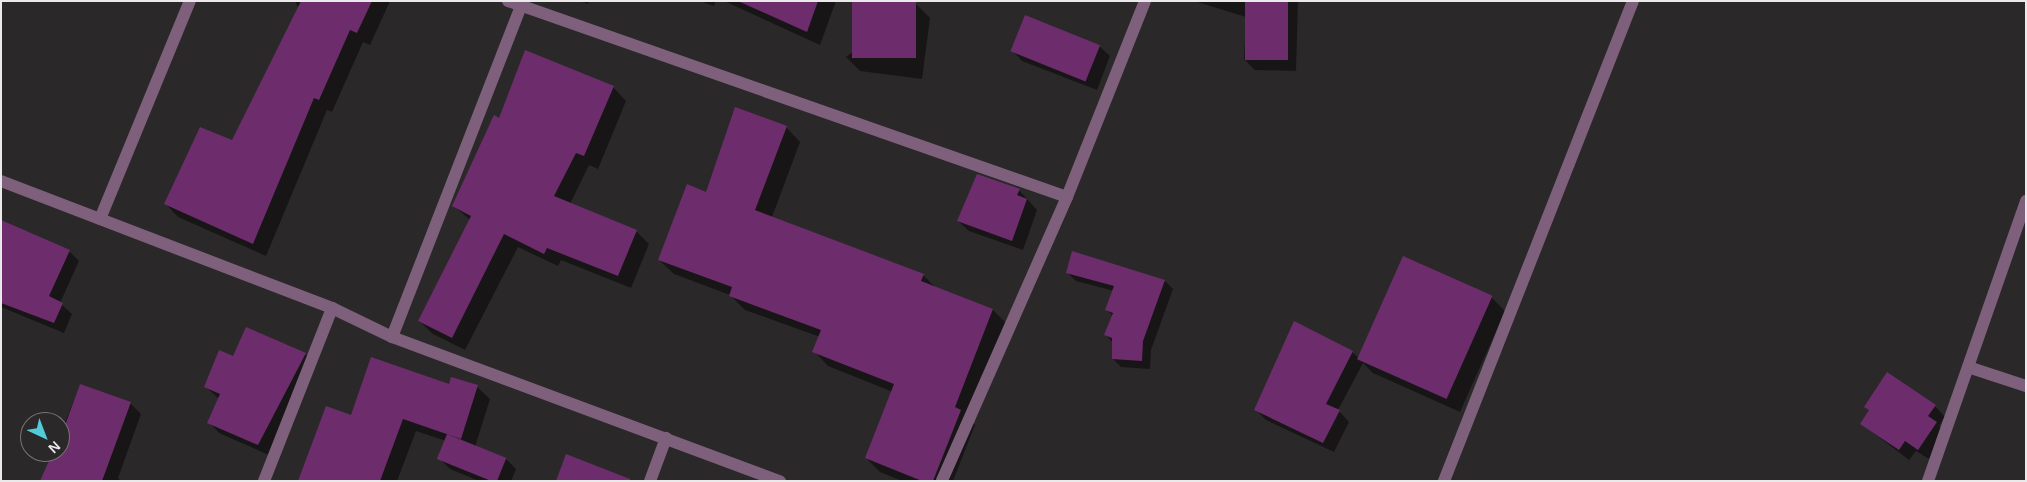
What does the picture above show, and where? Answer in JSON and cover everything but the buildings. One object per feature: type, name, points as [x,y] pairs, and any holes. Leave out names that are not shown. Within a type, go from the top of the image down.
[{"type":"street","points":[[100,219],[190,1]]},
{"type":"street","points":[[508,1],[522,4],[1068,197]]},
{"type":"street","points":[[942,481],[1068,197],[1145,1]]},
{"type":"street","points":[[1444,481],[1633,1]]},
{"type":"street","points":[[392,337],[522,4]]},
{"type":"street","points":[[1,181],[332,308],[392,337],[780,481]]},
{"type":"street","points":[[1928,481],[2026,201]]},
{"type":"street","points":[[264,481],[332,308]]},
{"type":"street","points":[[1968,367],[2026,386]]},
{"type":"street","points":[[650,481],[666,438]]}]
